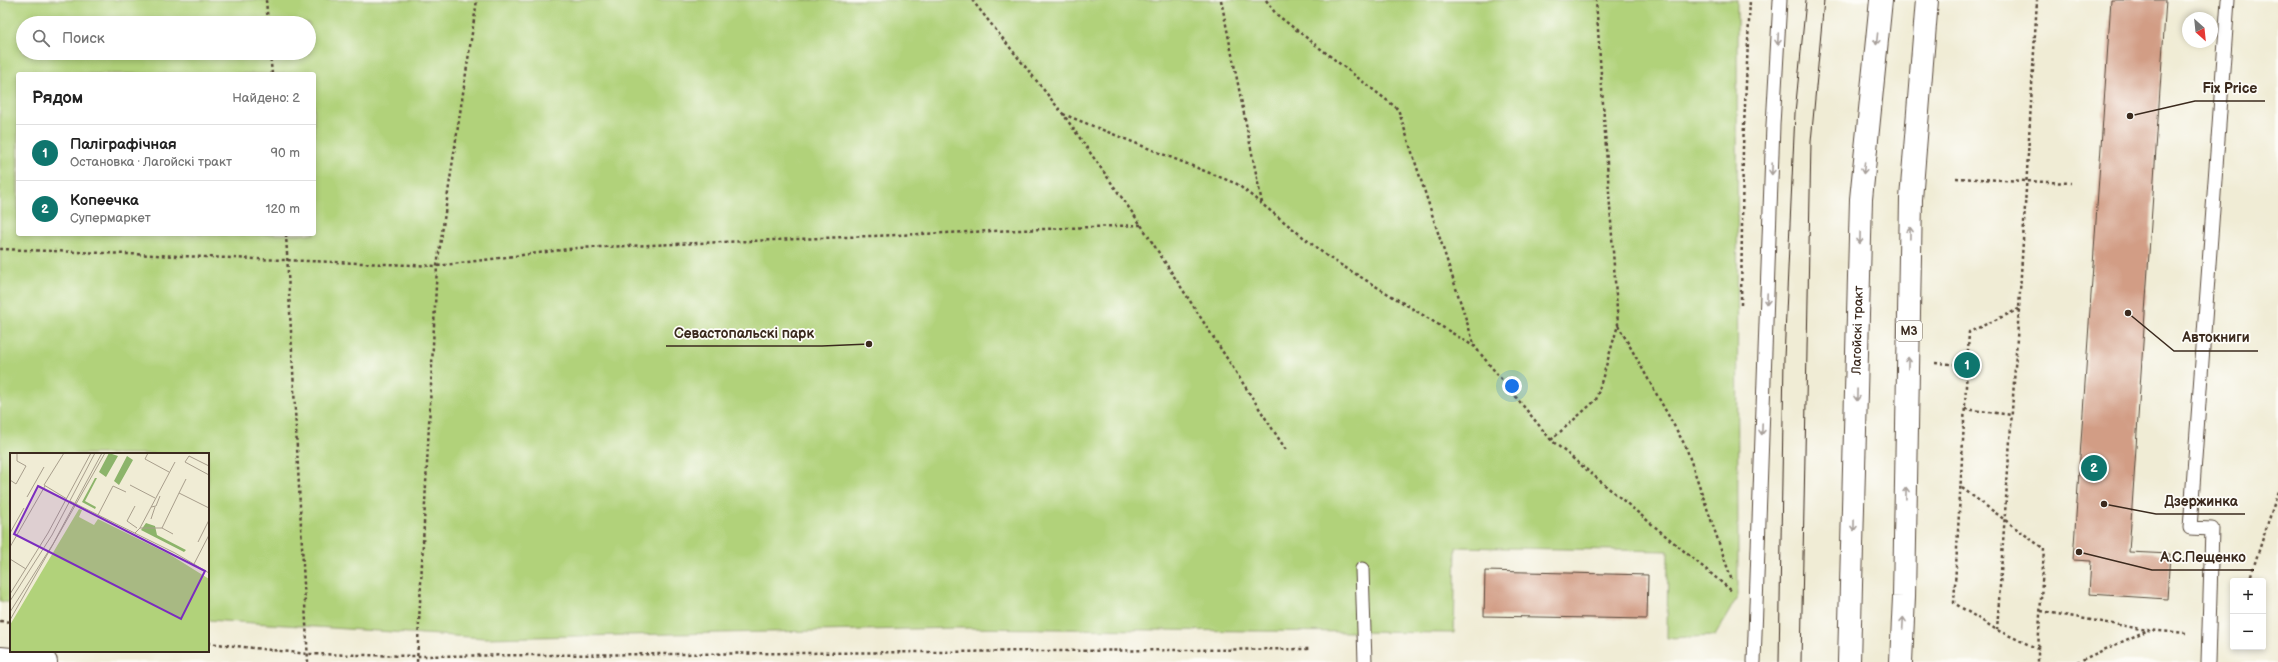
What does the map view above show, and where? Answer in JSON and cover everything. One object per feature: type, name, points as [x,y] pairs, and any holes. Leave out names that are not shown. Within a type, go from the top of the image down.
[{"type":"main road","name":"Лагойскі тракт","points":[[1849,662],[1861,198],[1881,0]]},
{"type":"main road","name":"М3","points":[[1901,662],[1904,597],[1910,199],[1927,0]]},
{"type":"main road","points":[[0,658],[46,662]]},
{"type":"lane","points":[[1754,662],[1773,125],[1780,0]]},
{"type":"lane","points":[[2208,662],[2211,634],[2212,529],[2190,528],[2228,0]]},
{"type":"lane","points":[[1362,569],[1365,662]]},
{"type":"path","points":[[266,0],[267,16]]},
{"type":"path","points":[[417,662],[416,656],[437,266],[477,0]]},
{"type":"path","points":[[972,0],[1063,114],[1141,225],[1286,450]]},
{"type":"path","points":[[1221,0],[1262,203]]},
{"type":"path","points":[[1266,0],[1276,14],[1398,109],[1475,348]]},
{"type":"path","points":[[1551,440],[1596,400],[1618,325],[1596,0]]},
{"type":"path","points":[[1998,630],[2020,310],[2037,0]]},
{"type":"path","points":[[271,60],[272,72]]},
{"type":"path","points":[[1063,114],[1237,184],[1328,257],[1475,348],[1551,440],[1738,596],[1686,447],[1618,325]]},
{"type":"path","points":[[1956,178],[2071,183]]},
{"type":"path","points":[[0,249],[437,266],[576,248],[1141,225]]},
{"type":"path","points":[[286,236],[308,662]]},
{"type":"path","points":[[2020,310],[1970,332],[1954,603],[1998,630],[2038,650]]},
{"type":"path","points":[[1965,409],[2012,415]]},
{"type":"path","points":[[1961,487],[2044,549],[2038,662]]},
{"type":"path","points":[[2250,578],[2278,492]]},
{"type":"path","points":[[2041,611],[2147,630],[2211,634]]},
{"type":"path","points":[[0,621],[10,622]]},
{"type":"path","points":[[2077,662],[2147,630]]},
{"type":"path","points":[[209,643],[308,654],[416,656],[1311,649]]},
{"type":"green space","points":[[0,0],[1737,0],[1738,596],[1715,636],[1667,638],[1668,551],[1456,547],[1454,633],[957,628],[485,638],[209,620],[209,453],[10,453],[10,603],[0,601]]},
{"type":"building","points":[[2111,0],[2166,0],[2129,552],[2170,554],[2167,599],[2089,594],[2091,561],[2073,560]]},
{"type":"building","points":[[1485,571],[1648,575],[1647,619],[1484,616]]},
{"type":"tram line","points":[[1779,662],[1784,358],[1795,113],[1806,0]]},
{"type":"tram line","points":[[1801,662],[1811,142],[1824,0]]},
{"type":"place","name":"Fix Price","points":[[2130,116]]},
{"type":"place","name":"Автокниги","points":[[2128,313]]},
{"type":"place","name":"Севастопальскі парк","points":[[869,344]]},
{"type":"place","name":"Паліграфічная","points":[[1967,365]]},
{"type":"place","name":"Копеечка","points":[[2094,468]]},
{"type":"place","name":"Дзержинка","points":[[2104,504]]},
{"type":"place","name":"А.С.Пещенко","points":[[2079,552]]}]
